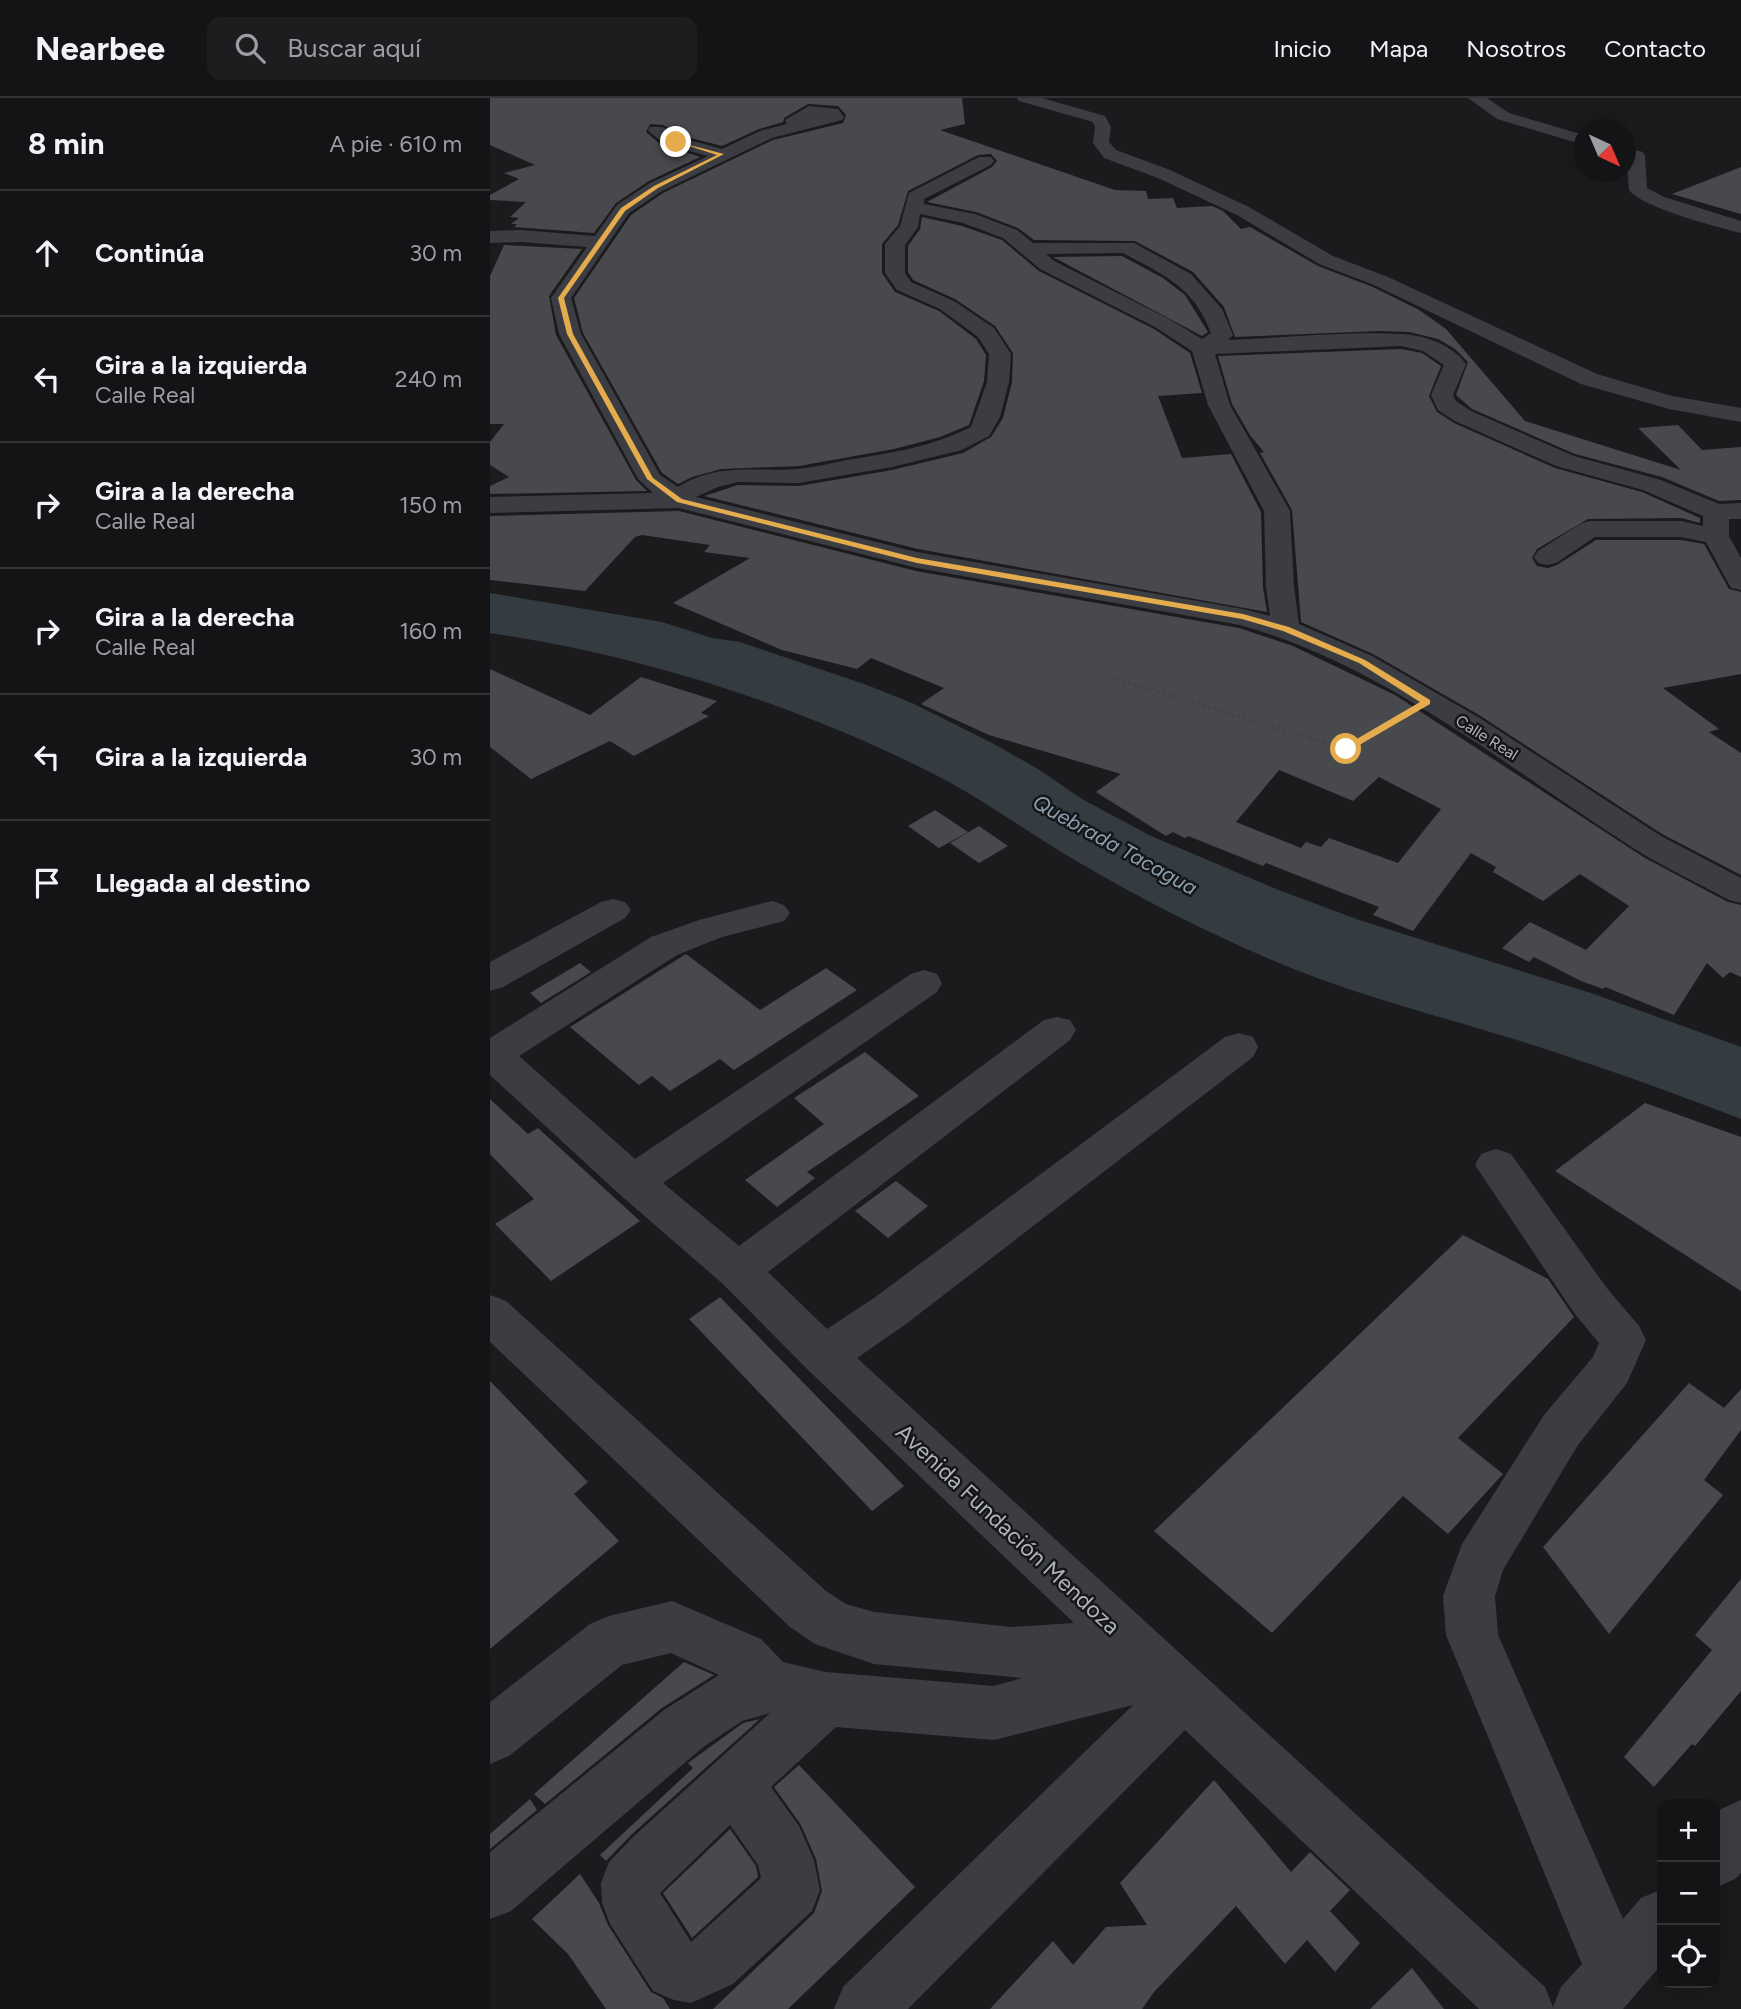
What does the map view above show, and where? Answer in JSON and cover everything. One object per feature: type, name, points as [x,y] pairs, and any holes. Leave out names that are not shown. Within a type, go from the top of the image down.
[{"type":"street","points":[[1025,98],[1099,119],[1103,127],[1101,143],[1110,154],[1164,174],[1243,211],[1326,260],[1381,281],[1589,379],[1669,402],[1741,415]]},
{"type":"street","points":[[1476,98],[1503,116],[1573,137]]},
{"type":"street","name":"Calle Real","points":[[796,125],[766,134],[721,154],[656,187],[623,209],[561,298],[570,334],[650,479],[679,500],[917,560],[1243,617],[1286,629],[1362,662],[1426,702],[1467,723],[1519,773],[1741,892]]},
{"type":"street","points":[[656,130],[676,142],[721,154]]},
{"type":"street","points":[[1636,156],[1637,190],[1657,201],[1741,227]]},
{"type":"street","points":[[490,505],[679,500],[688,491],[710,481],[738,475],[799,476],[892,460],[954,445],[981,431],[998,382],[1000,354],[986,333],[947,305],[904,286],[895,272],[895,244],[909,227],[910,216],[915,208],[915,197],[985,161]]},
{"type":"street","points":[[915,208],[939,211],[1010,234],[1047,265],[1162,323],[1202,348],[1401,340],[1431,345],[1447,354],[1455,364],[1442,395],[1446,405],[1463,416],[1565,461],[1652,485],[1724,520],[1741,582]]},
{"type":"street","points":[[490,237],[521,236],[598,242]]},
{"type":"street","points":[[1031,249],[1127,247],[1150,258],[1184,278],[1212,309],[1222,335],[1202,348]]},
{"type":"street","points":[[1202,348],[1219,405],[1277,511],[1280,587],[1286,629]]},
{"type":"street","points":[[1547,558],[1589,529],[1681,529],[1724,520]]},
{"type":"street","points":[[490,978],[613,910]]},
{"type":"street","points":[[491,1054],[664,946],[712,928],[772,913]]},
{"type":"street","points":[[633,1182],[924,983]]},
{"type":"street","points":[[738,1271],[1057,1030]]},
{"type":"street","points":[[824,1356],[890,1311],[1239,1047]]},
{"type":"street","name":"Avenida Fundación Mendoza","points":[[491,1054],[633,1182],[738,1271],[824,1356],[1523,2009]]},
{"type":"street","points":[[1496,1165],[1590,1300],[1623,1340],[1611,1369],[1561,1430],[1480,1561],[1469,1596],[1472,1635],[1573,1876],[1600,1990]]},
{"type":"street","points":[[490,1314],[808,1609],[833,1626],[874,1638],[1161,1671]]},
{"type":"street","points":[[490,1737],[609,1642],[672,1627],[742,1658],[768,1686]]},
{"type":"street","points":[[490,1890],[682,1729],[728,1699],[768,1686],[826,1699],[995,1713],[1161,1671]]},
{"type":"street","points":[[864,2009],[1161,1671]]},
{"type":"street","points":[[733,1784],[826,1699]]},
{"type":"street","points":[[1720,1853],[1741,1829]]},
{"type":"street","points":[[1600,1990],[1657,1925]]},
{"type":"path","points":[[1111,677],[1346,749],[1426,702]]},
{"type":"water","name":"Quebrada Tacagua","points":[[490,593],[662,622],[712,638],[740,642],[867,685],[912,703],[994,744],[1038,769],[1082,799],[1151,836],[1276,889],[1359,920],[1591,993],[1741,1047],[1741,1119],[1663,1089],[1530,1044],[1368,995],[1272,960],[1122,887],[928,771],[770,703],[658,668],[602,654],[490,633]]},
{"type":"building","points":[[490,98],[962,98],[965,124],[940,130],[1115,190],[1146,191],[1148,199],[1173,198],[1177,208],[1212,206],[1223,211],[1241,229],[1250,227],[1318,266],[1373,287],[1419,310],[1446,329],[1525,421],[1681,470],[1638,428],[1678,425],[1702,450],[1741,447],[1741,500],[1719,501],[1662,477],[1575,454],[1472,409],[1456,395],[1468,362],[1455,349],[1438,339],[1409,332],[1379,331],[1235,337],[1224,307],[1193,272],[1135,241],[1034,240],[1018,228],[976,212],[927,202],[992,167],[997,161],[991,154],[978,155],[908,191],[898,225],[882,244],[882,273],[895,292],[939,311],[976,339],[986,355],[984,381],[969,425],[940,437],[894,449],[799,466],[721,469],[678,484],[662,473],[583,333],[574,298],[631,215],[663,193],[773,140],[843,123],[846,115],[838,106],[808,104],[784,118],[783,122],[759,129],[722,146],[683,136],[663,125],[650,124],[646,132],[659,143],[700,157],[649,181],[616,203],[594,233],[514,227],[517,224],[511,224],[519,218],[510,217],[526,202],[490,200],[490,195],[519,179],[504,173],[535,165],[490,145]]},
{"type":"building","points":[[1741,167],[1741,214],[1672,194]]},
{"type":"building","points":[[922,217],[962,226],[1002,240],[1039,271],[1154,329],[1190,353],[1202,393],[1158,396],[1182,458],[1231,454],[1261,512],[1263,587],[1267,612],[918,549],[704,496],[738,485],[799,486],[892,470],[963,453],[991,437],[1003,418],[1012,382],[1013,353],[995,326],[955,299],[913,280],[908,272],[908,246],[920,229]]},
{"type":"building","points":[[504,245],[582,249],[549,296],[556,335],[636,480],[647,491],[490,494],[490,486],[509,477],[490,465],[490,442],[504,424],[490,424],[490,276]]},
{"type":"building","points":[[1122,256],[1163,278],[1185,295],[1208,332],[1202,336],[1053,257]]},
{"type":"building","points":[[1401,349],[1422,353],[1441,366],[1429,396],[1437,412],[1454,423],[1555,468],[1642,492],[1700,518],[1700,523],[1681,518],[1588,519],[1537,549],[1532,558],[1537,566],[1548,568],[1596,540],[1681,540],[1704,544],[1729,589],[1741,592],[1741,674],[1663,688],[1719,729],[1709,732],[1741,753],[1741,875],[1662,834],[1479,715],[1373,654],[1301,622],[1292,510],[1260,453],[1264,452],[1250,435],[1232,404],[1218,356]]},
{"type":"building","points":[[679,511],[916,571],[1239,628],[1293,646],[1395,695],[1645,858],[1728,902],[1741,905],[1741,977],[1730,972],[1723,978],[1707,963],[1674,1015],[1605,987],[1603,989],[1581,981],[1534,957],[1529,962],[1502,948],[1530,922],[1586,950],[1629,906],[1580,874],[1543,901],[1493,872],[1496,867],[1471,853],[1413,931],[1373,915],[1379,907],[1266,863],[1263,866],[1188,836],[1185,838],[1173,832],[1166,836],[1096,792],[1121,774],[989,735],[921,704],[944,688],[871,658],[857,669],[782,650],[673,603],[750,558],[704,552],[710,545],[642,535],[635,537],[585,591],[490,580],[490,516]],"holes":[[[1279,770],[1353,801],[1379,777],[1441,809],[1398,863],[1329,838],[1321,847],[1306,842],[1301,848],[1236,822]]]},
{"type":"building","points":[[490,669],[590,715],[641,677],[717,701],[701,713],[709,716],[634,756],[610,741],[531,779],[490,747]]},
{"type":"building","points":[[935,810],[968,832],[939,848],[908,826]]},
{"type":"building","points":[[979,826],[1008,846],[979,863],[950,843]]},
{"type":"building","points":[[686,954],[760,1010],[826,968],[857,990],[734,1070],[720,1059],[670,1091],[652,1076],[639,1085],[570,1027]]},
{"type":"building","points":[[580,963],[591,972],[541,1003],[530,993]]},
{"type":"building","points":[[865,1052],[919,1096],[807,1172],[815,1178],[777,1207],[745,1180],[824,1124],[794,1098]]},
{"type":"building","points":[[490,1099],[528,1134],[538,1128],[640,1221],[551,1281],[495,1224],[534,1199],[490,1154]]},
{"type":"building","points":[[1645,1103],[1741,1137],[1741,1291],[1555,1171]]},
{"type":"building","points":[[896,1181],[928,1206],[888,1238],[855,1211]]},
{"type":"building","points":[[1463,1235],[1548,1279],[1574,1317],[1458,1438],[1503,1474],[1448,1534],[1403,1496],[1272,1633],[1154,1531]]},
{"type":"building","points":[[720,1297],[904,1486],[872,1511],[689,1319]]},
{"type":"building","points":[[490,1381],[588,1482],[574,1494],[619,1541],[490,1649]]},
{"type":"building","points":[[1689,1383],[1724,1408],[1741,1389],[1741,1430],[1704,1480],[1723,1495],[1609,1634],[1543,1547]]},
{"type":"building","points":[[1741,1579],[1741,1691],[1695,1746],[1692,1744],[1654,1787],[1624,1757],[1712,1650],[1695,1635]]},
{"type":"building","points":[[684,1662],[714,1675],[662,1708],[545,1804],[534,1794]]},
{"type":"building","points":[[760,1719],[631,1835],[606,1861],[600,1855],[693,1768],[688,1763],[743,1723]]},
{"type":"building","points":[[799,1765],[915,1887],[788,2009],[713,2009],[814,1913],[822,1891],[816,1859],[801,1825],[774,1787]]},
{"type":"building","points":[[1214,1780],[1291,1872],[1310,1852],[1350,1890],[1330,1911],[1360,1943],[1335,1972],[1307,1940],[1285,1964],[1236,1906],[1154,1992],[1142,2009],[990,2009],[1053,1941],[1073,1965],[1106,1927],[1147,1925],[1120,1883]]},
{"type":"building","points":[[530,1799],[537,1810],[490,1849],[490,1834]]},
{"type":"building","points":[[730,1829],[756,1866],[758,1877],[692,1938],[663,1893]]},
{"type":"building","points":[[580,1874],[599,1903],[608,1925],[651,1992],[663,1998],[670,2009],[606,2009],[568,1954],[532,1919]]},
{"type":"building","points":[[1412,1968],[1444,2009],[1370,2009]]},
{"type":"route","points":[[676,142],[721,154],[656,187],[623,209],[561,298],[570,334],[650,479],[679,500],[917,560],[1243,617],[1286,629],[1362,662],[1426,702],[1346,749]]}]
